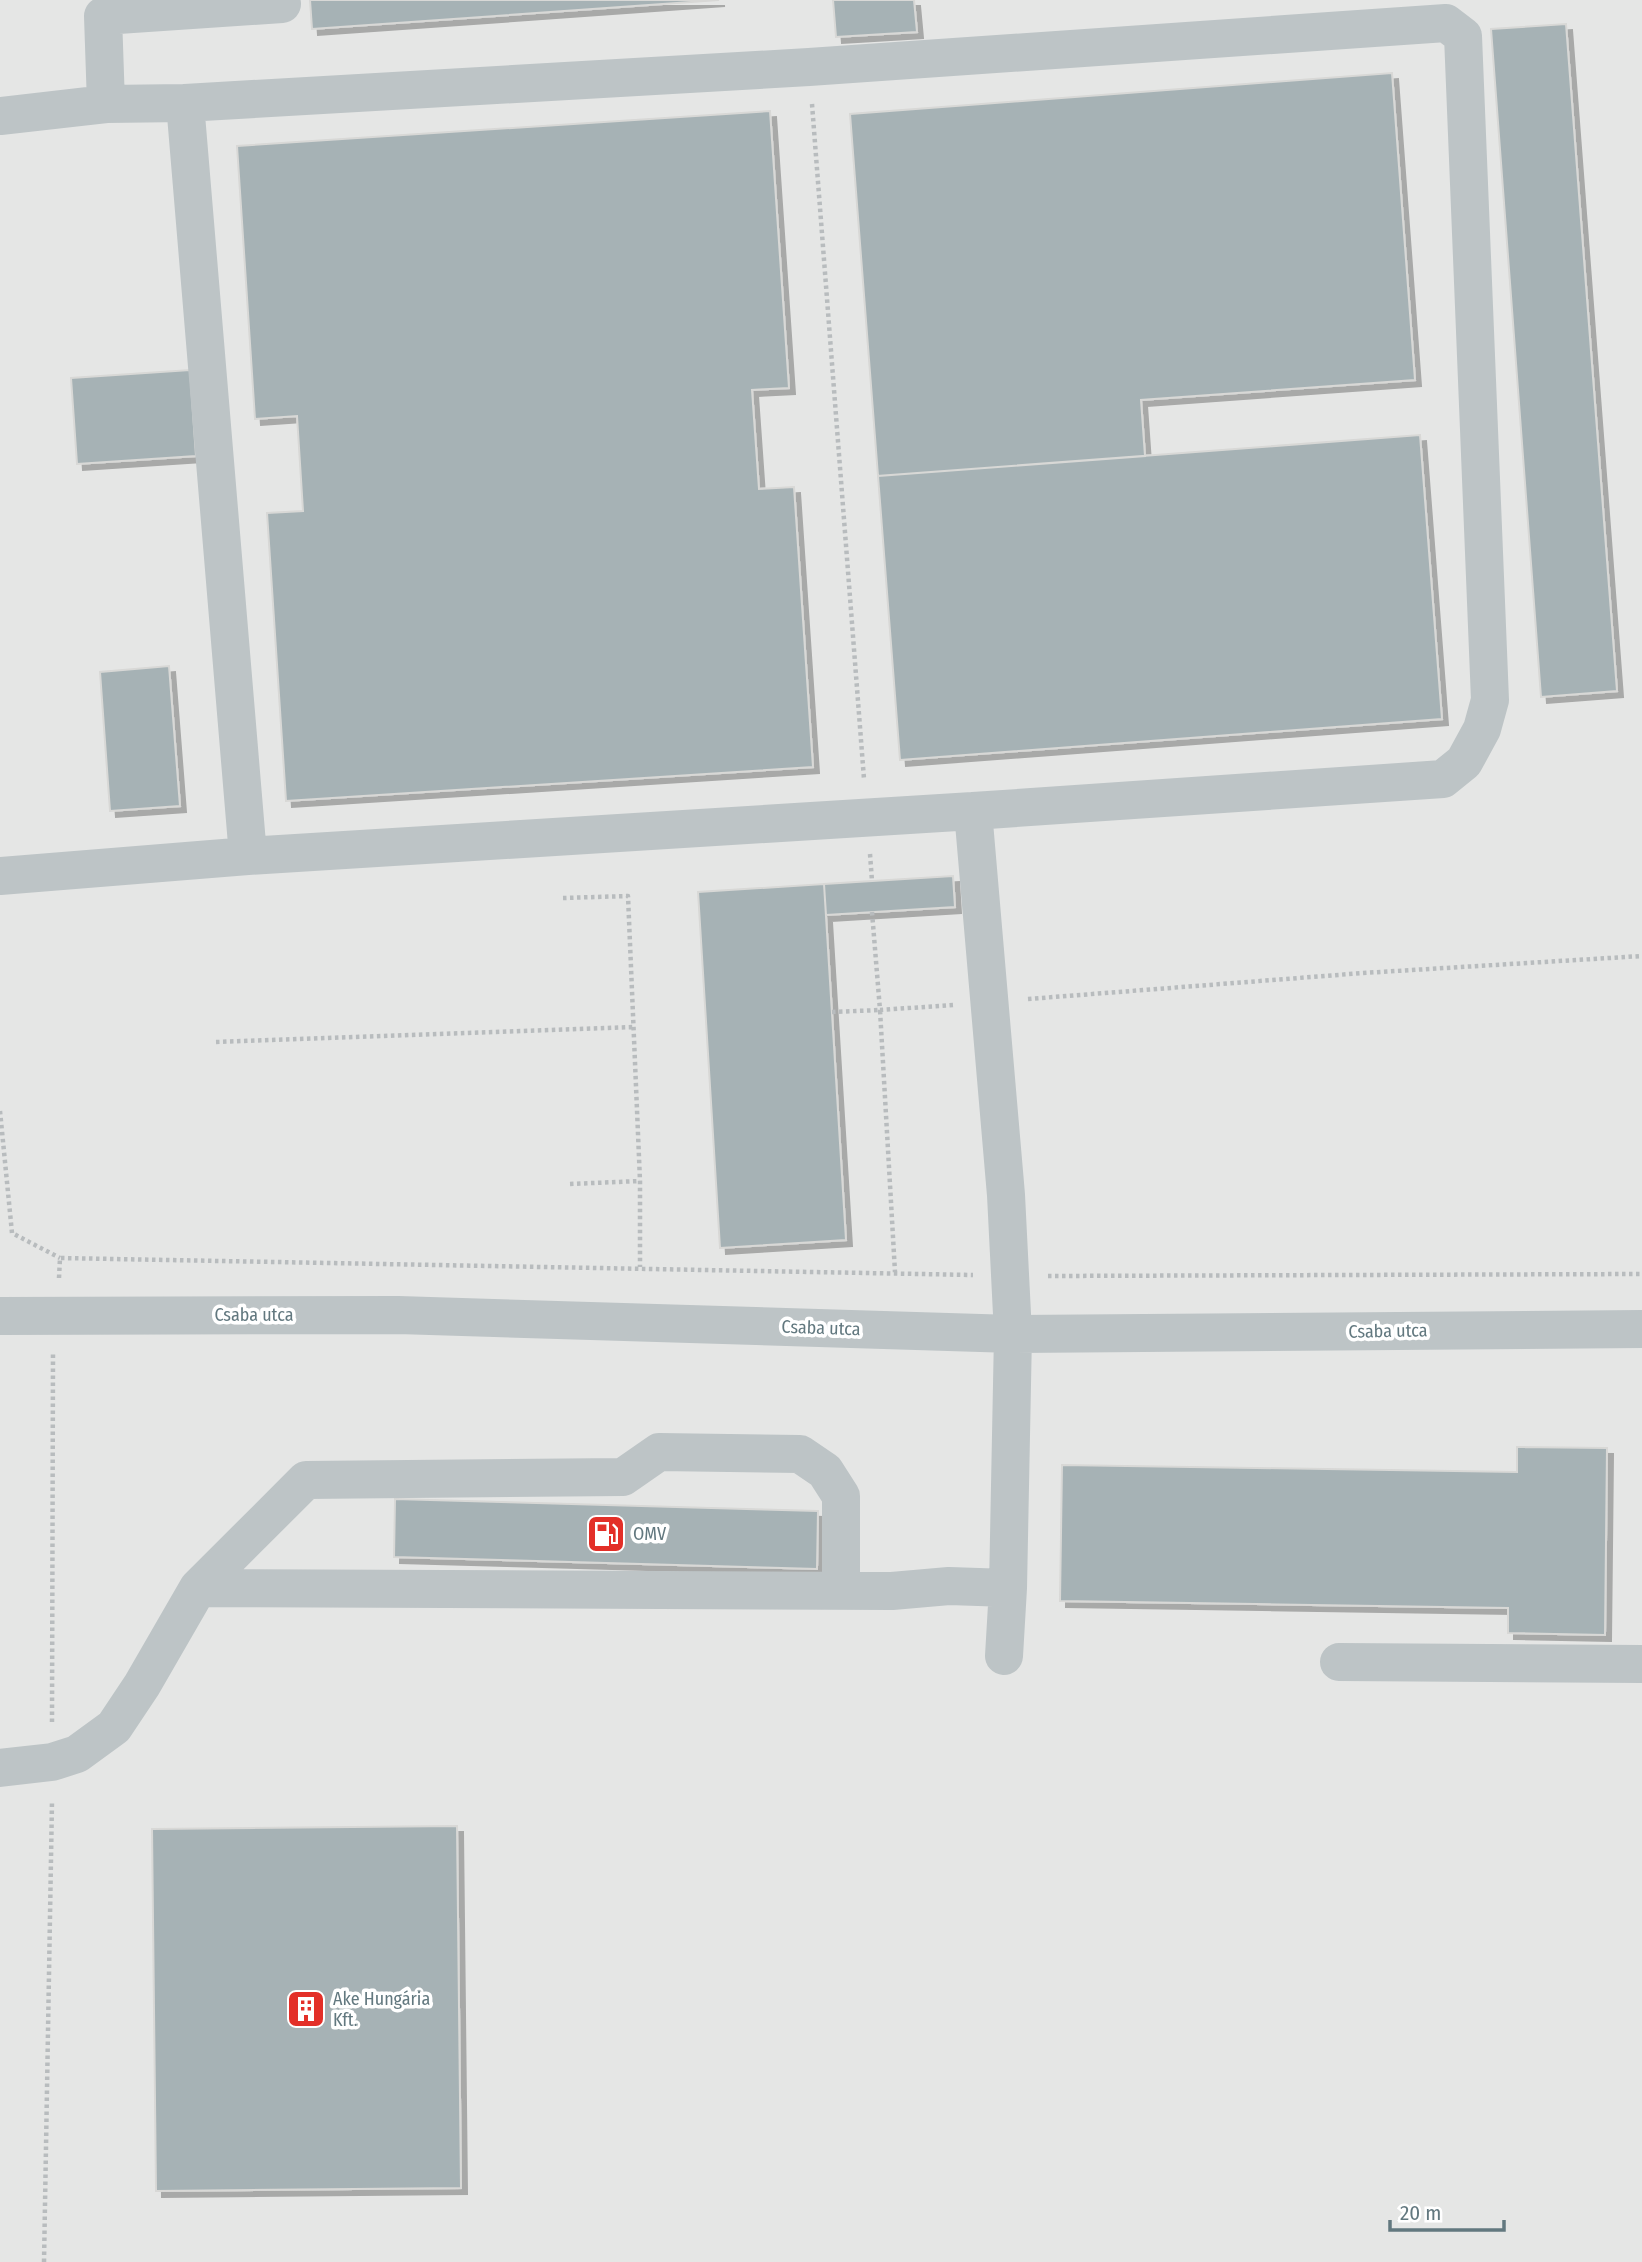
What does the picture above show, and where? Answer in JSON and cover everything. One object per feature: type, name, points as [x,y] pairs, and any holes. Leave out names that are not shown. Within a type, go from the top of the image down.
[{"type":"street","points":[[106,104],[103,8],[282,4]]},
{"type":"street","points":[[0,116],[106,104],[184,103],[809,67],[1446,23],[1463,36],[1490,700],[1482,729],[1464,762],[1443,779],[248,856],[0,876]]},
{"type":"street","points":[[184,103],[248,856]]},
{"type":"street","points":[[973,811],[1006,1195],[1013,1334],[1004,1656]]},
{"type":"street","name":"Csaba utca","points":[[0,1316],[398,1315],[1013,1334],[1642,1329]]},
{"type":"street","points":[[0,1768],[52,1762],[77,1754],[114,1727],[142,1685],[198,1588],[306,1480],[623,1477],[659,1452],[800,1454],[825,1471],[841,1496],[841,1590]]},
{"type":"street","points":[[198,1588],[892,1591],[949,1586],[1008,1588]]},
{"type":"street","points":[[1339,1662],[1642,1664]]},
{"type":"path","points":[[809,67],[872,881]]},
{"type":"path","points":[[564,898],[628,896],[640,1181],[640,1267]]},
{"type":"path","points":[[872,912],[895,1272]]},
{"type":"path","points":[[832,1012],[1642,956]]},
{"type":"path","points":[[216,1042],[634,1027]]},
{"type":"path","points":[[0,1111],[12,1233],[60,1258]]},
{"type":"path","points":[[570,1184],[640,1181]]},
{"type":"shaded area","points":[[0,0],[1642,0],[1642,2262],[0,2262]]},
{"type":"building","points":[[310,0],[719,0],[312,29]]},
{"type":"building","points":[[833,0],[914,0],[917,32],[836,37]]},
{"type":"building","points":[[1566,24],[1617,691],[1541,697],[1491,29]]},
{"type":"building","points":[[1392,73],[1415,380],[1141,400],[1145,456],[878,476],[850,114]]},
{"type":"building","points":[[770,111],[789,388],[752,390],[759,489],[794,487],[813,767],[286,801],[267,513],[303,511],[297,416],[255,419],[237,146]]},
{"type":"building","points":[[190,370],[196,456],[77,464],[71,378]]},
{"type":"building","points":[[1420,435],[1442,719],[900,760],[878,476]]},
{"type":"building","points":[[169,666],[180,806],[110,811],[100,672]]},
{"type":"building","points":[[953,876],[955,907],[826,915],[824,884]]},
{"type":"building","points":[[824,884],[846,1240],[720,1248],[698,892]]},
{"type":"building","points":[[1517,1447],[1607,1448],[1605,1635],[1508,1633],[1508,1608],[1060,1601],[1062,1465],[1517,1472]]},
{"type":"building","name":"OMV","points":[[395,1499],[818,1511],[817,1569],[394,1557]]},
{"type":"building","name":"Ake Hungária Kft.","points":[[457,1826],[461,2188],[156,2191],[152,1829]]},
{"type":"place","name":"OMV","points":[[606,1534]]},
{"type":"place","name":"Ake Hungária Kft.","points":[[306,2009]]}]
